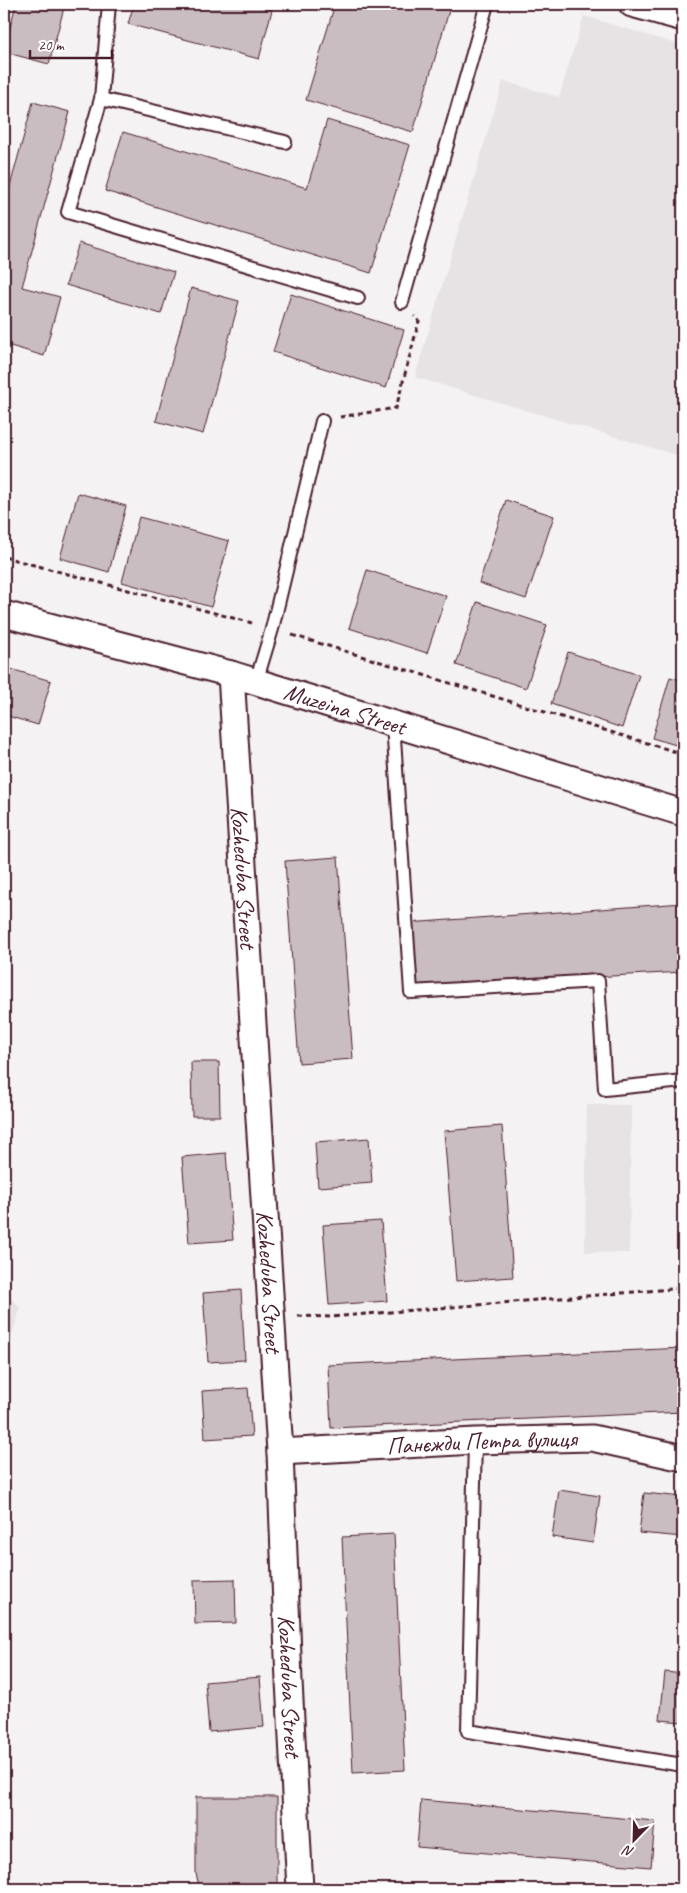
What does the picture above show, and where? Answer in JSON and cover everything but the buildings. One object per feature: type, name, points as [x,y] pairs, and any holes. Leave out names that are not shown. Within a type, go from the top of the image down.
[{"type":"street","points":[[632,4],[683,18]]},
{"type":"street","name":"Muzeina Street","points":[[4,614],[230,674],[683,813]]},
{"type":"street","name":"Kozheduba Street","points":[[230,674],[280,1452],[300,1889]]},
{"type":"street","name":"Панєжди Петра вулиця","points":[[280,1452],[476,1441],[592,1438],[683,1458]]},
{"type":"lane","points":[[109,4],[101,99],[68,212],[358,298]]},
{"type":"lane","points":[[402,302],[487,4]]},
{"type":"lane","points":[[101,99],[285,142]]},
{"type":"lane","points":[[256,682],[272,628],[322,421]]},
{"type":"lane","points":[[393,724],[411,992],[598,981],[605,1089],[683,1081]]},
{"type":"lane","points":[[476,1441],[468,1731],[683,1765]]},
{"type":"path","points":[[322,421],[396,408],[419,321],[402,302]]},
{"type":"path","points":[[4,557],[272,628],[683,754]]},
{"type":"path","points":[[271,1315],[330,1317],[683,1288]]},
{"type":"shaded area","points":[[584,16],[683,46],[683,457],[415,377],[503,81],[559,97]]},
{"type":"shaded area","points":[[587,1105],[631,1105],[629,1253],[585,1252]]},
{"type":"shaded area","points":[[4,1291],[20,1308],[4,1363]]}]
